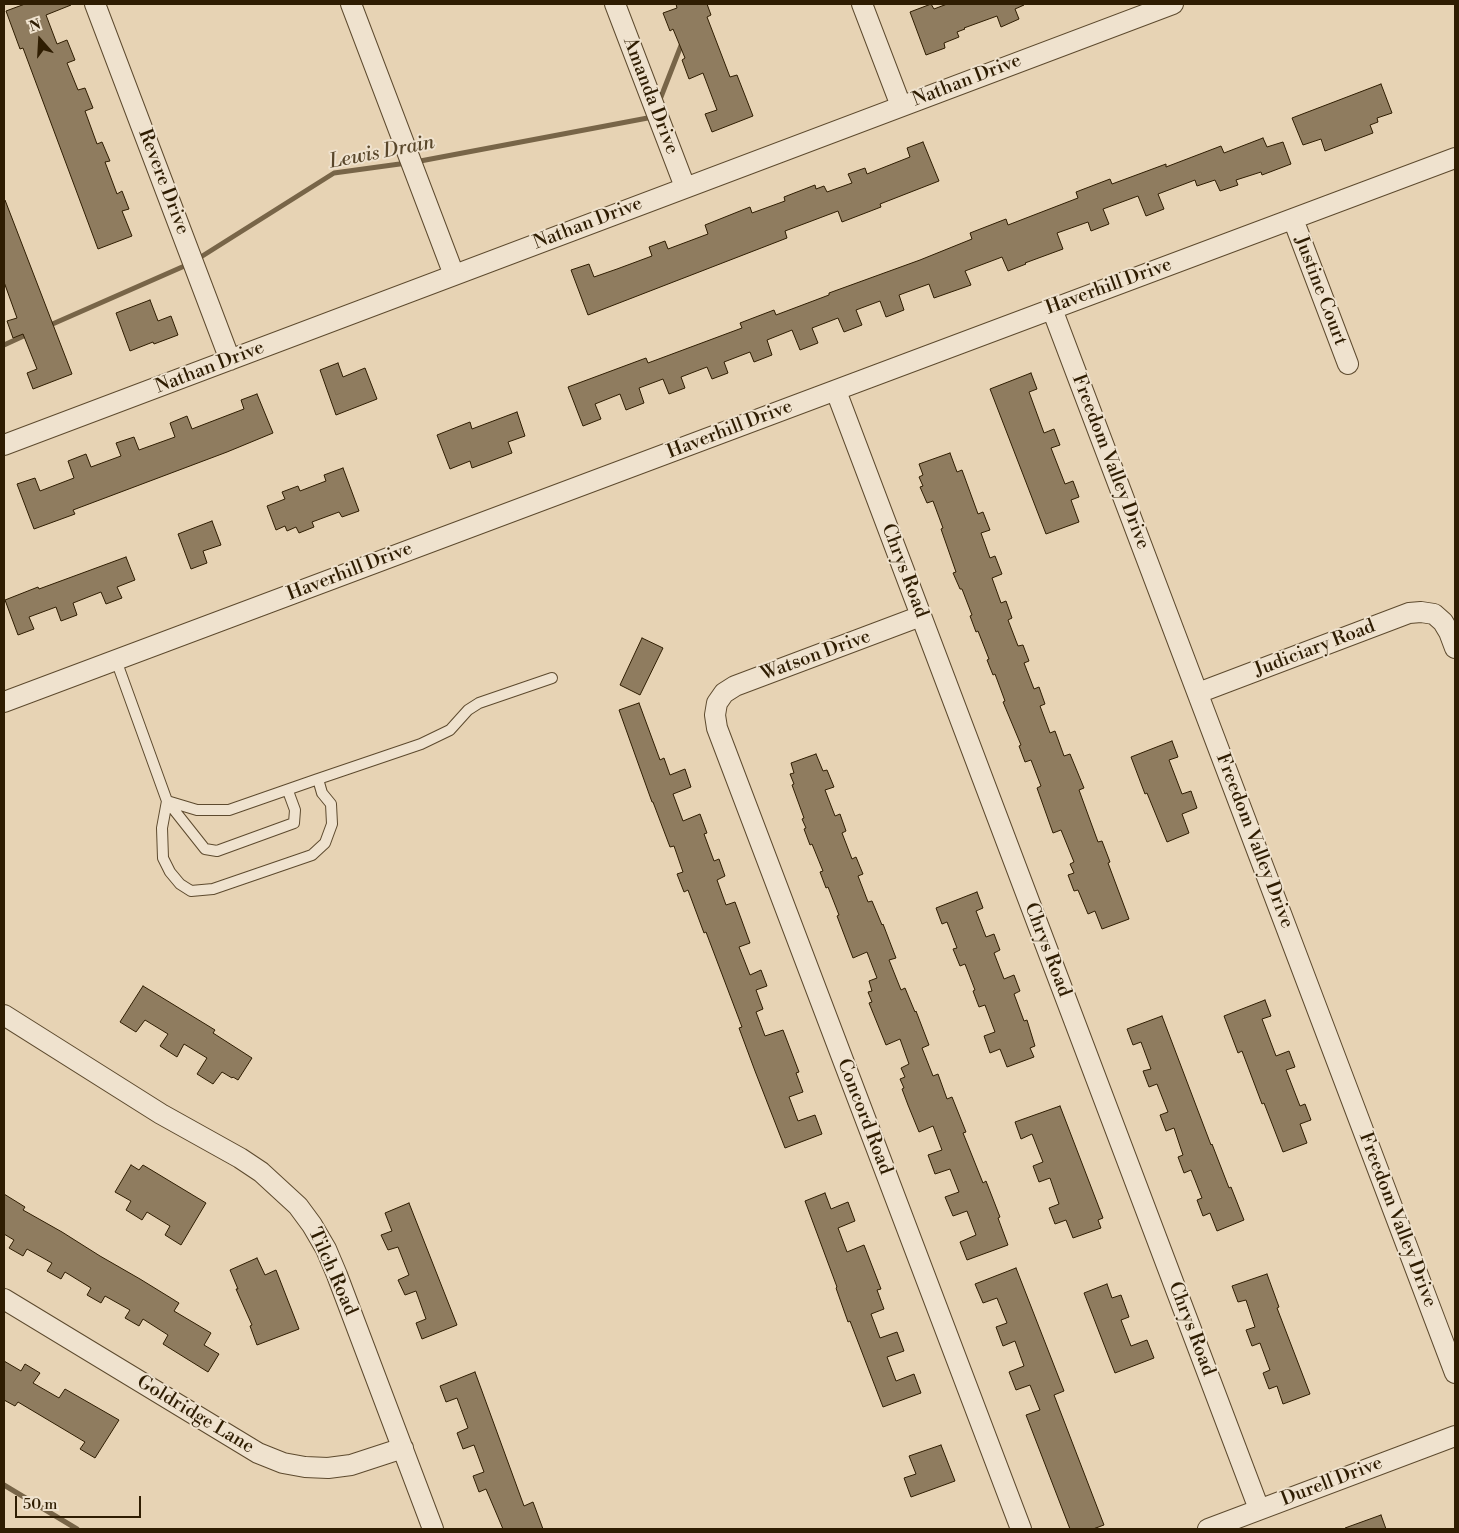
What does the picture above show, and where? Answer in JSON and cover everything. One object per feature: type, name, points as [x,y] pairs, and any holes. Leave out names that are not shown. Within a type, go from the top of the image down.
[{"type":"street","name":"Revere Drive","points":[[95,4],[230,360]]},
{"type":"street","points":[[351,4],[454,275]]},
{"type":"street","name":"Amanda Drive","points":[[615,4],[685,188]]},
{"type":"street","points":[[862,4],[901,106]]},
{"type":"street","name":"Nathan Drive","points":[[5,440],[230,360],[1173,4]]},
{"type":"street","name":"Haverhill Drive","points":[[4,702],[1455,158]]},
{"type":"street","name":"Justine Court","points":[[1293,219],[1348,364]]},
{"type":"street","name":"Freedom Valley Drive","points":[[1052,308],[1455,1373]]},
{"type":"street","name":"Chrys Road","points":[[836,391],[1260,1509]]},
{"type":"street","name":"Judiciary Road","points":[[1198,693],[1409,613],[1434,614],[1443,622],[1455,648]]},
{"type":"street","name":"Watson Drive","points":[[717,704],[724,693],[735,686],[921,616]]},
{"type":"street","name":"Concord Road","points":[[717,704],[715,715],[717,728],[1021,1529]]},
{"type":"street","name":"Tilch Road","points":[[4,1015],[161,1114],[240,1158],[261,1172],[298,1206],[326,1249],[338,1275],[433,1529]]},
{"type":"street","name":"Goldridge Lane","points":[[4,1299],[258,1453],[305,1467],[328,1468],[351,1465],[403,1448]]},
{"type":"street","name":"Durell Drive","points":[[1208,1529],[1455,1436]]},
{"type":"lane","points":[[116,660],[168,801],[205,850],[216,851],[294,823],[295,810],[288,791]]},
{"type":"lane","points":[[168,801],[197,810],[229,810],[421,744],[450,730],[468,710],[479,703],[552,678]]},
{"type":"lane","points":[[168,801],[162,828],[162,838],[163,858],[170,872],[180,884],[191,891],[213,889],[312,855],[325,842],[332,824],[331,804],[322,793],[318,779]]},
{"type":"building","points":[[25,4],[71,4],[46,15],[57,44],[67,40],[75,60],[67,63],[78,90],[85,88],[93,108],[85,111],[97,144],[102,142],[110,161],[105,162],[117,194],[122,191],[129,209],[122,211],[132,236],[98,249],[23,48],[20,49],[6,11]]},
{"type":"building","points":[[676,4],[707,4],[711,15],[707,17],[730,77],[737,75],[753,116],[712,132],[705,114],[717,110],[703,73],[689,79],[682,60],[685,58],[673,29],[670,31],[663,13],[677,8]]},
{"type":"building","points":[[931,4],[934,9],[947,4],[1024,5],[1015,9],[1019,19],[1001,27],[997,16],[964,28],[957,32],[959,37],[944,43],[945,48],[926,55],[910,12]]},
{"type":"building","points":[[1381,84],[1392,113],[1377,118],[1378,122],[1370,125],[1373,133],[1325,151],[1321,139],[1303,145],[1292,118]]},
{"type":"building","points":[[1263,138],[1267,147],[1283,142],[1291,164],[1262,175],[1261,172],[1236,180],[1238,185],[1220,191],[1215,180],[1197,186],[1195,180],[1158,194],[1164,209],[1146,216],[1138,196],[1103,209],[1109,224],[1091,231],[1088,222],[1057,233],[1063,249],[1008,271],[1002,257],[965,271],[971,285],[934,298],[929,284],[899,295],[904,310],[886,317],[880,301],[856,310],[862,325],[844,332],[838,318],[812,328],[818,343],[800,350],[792,330],[767,340],[772,355],[754,362],[750,352],[724,362],[728,373],[712,379],[707,367],[681,377],[685,388],[669,394],[663,379],[639,388],[644,403],[626,410],[620,394],[595,404],[601,419],[583,426],[568,387],[646,358],[648,363],[742,328],[740,323],[774,310],[776,315],[829,295],[829,293],[972,239],[970,233],[1006,219],[1008,225],[1078,198],[1076,192],[1110,179],[1112,184],[1166,164],[1166,167],[1221,146],[1224,153]]},
{"type":"building","points":[[923,142],[939,181],[880,204],[881,207],[842,222],[838,211],[785,231],[787,238],[588,315],[571,270],[589,264],[594,277],[617,269],[652,256],[649,247],[665,241],[668,249],[708,234],[705,225],[750,207],[752,213],[785,201],[784,197],[815,185],[816,189],[824,186],[827,192],[852,183],[848,174],[865,168],[867,174],[910,157],[907,148]]},
{"type":"building","points":[[4,200],[72,374],[33,389],[27,373],[37,369],[23,334],[13,338],[7,321],[17,318],[4,282]]},
{"type":"building","points":[[150,300],[158,321],[171,316],[178,335],[130,351],[116,313]]},
{"type":"building","points":[[338,363],[343,377],[365,368],[377,399],[336,415],[320,370]]},
{"type":"building","points":[[1031,373],[1037,389],[1029,392],[1044,433],[1054,429],[1060,445],[1051,448],[1065,484],[1073,481],[1079,497],[1071,500],[1079,522],[1046,534],[990,389]]},
{"type":"building","points":[[257,394],[273,433],[73,510],[75,514],[34,529],[17,484],[35,478],[40,491],[74,478],[68,461],[86,454],[91,467],[121,456],[116,443],[134,437],[139,450],[175,437],[170,423],[187,416],[192,429],[244,409],[241,400]]},
{"type":"building","points":[[517,412],[525,436],[508,442],[512,453],[472,468],[470,461],[450,469],[437,435],[470,422],[472,429]]},
{"type":"building","points":[[950,453],[957,472],[962,470],[978,514],[983,512],[990,530],[981,533],[990,558],[995,556],[1002,574],[992,578],[1001,603],[1006,601],[1012,618],[1008,620],[1018,646],[1023,645],[1029,661],[1024,663],[1034,689],[1039,687],[1045,704],[1040,706],[1050,733],[1055,731],[1064,756],[1070,754],[1084,788],[1079,790],[1098,842],[1102,841],[1110,862],[1108,863],[1129,919],[1102,929],[1095,911],[1088,914],[1078,890],[1074,891],[1068,875],[1074,873],[1070,864],[1074,862],[1061,830],[1053,833],[1037,788],[1041,786],[1031,760],[1025,762],[1019,746],[1021,745],[1003,702],[1005,701],[995,674],[993,675],[987,660],[989,659],[978,631],[976,632],[962,589],[960,589],[953,573],[956,572],[933,501],[927,503],[920,487],[923,486],[919,477],[923,475],[919,464]]},
{"type":"building","points":[[343,468],[359,511],[342,517],[339,512],[312,522],[314,527],[299,533],[296,527],[287,531],[285,526],[276,530],[267,506],[285,499],[282,492],[298,486],[300,491],[326,481],[324,475]]},
{"type":"building","points":[[212,521],[221,545],[203,551],[207,563],[191,569],[178,534]]},
{"type":"building","points":[[126,557],[135,580],[117,587],[122,598],[106,604],[101,592],[73,603],[77,615],[61,621],[56,607],[29,617],[34,629],[18,635],[5,600]]},
{"type":"building","points":[[642,638],[663,648],[640,695],[620,685]]},
{"type":"building","points":[[639,703],[660,760],[664,758],[670,775],[685,769],[691,787],[673,794],[683,821],[700,814],[707,833],[704,834],[714,861],[719,859],[725,876],[717,880],[726,905],[735,902],[750,943],[739,947],[750,975],[761,970],[767,986],[756,990],[763,1009],[756,1012],[765,1036],[783,1030],[799,1072],[796,1073],[803,1092],[789,1097],[798,1121],[815,1115],[822,1134],[785,1148],[739,1028],[742,1027],[706,932],[704,933],[688,890],[684,892],[677,874],[683,872],[674,846],[670,847],[619,710]]},
{"type":"building","points":[[1172,741],[1178,757],[1169,760],[1182,794],[1191,791],[1197,808],[1182,814],[1189,833],[1167,842],[1147,793],[1145,794],[1131,757]]},
{"type":"building","points":[[816,754],[823,771],[827,770],[834,787],[825,790],[835,816],[840,814],[846,831],[842,833],[852,859],[856,857],[863,874],[858,876],[868,902],[872,901],[896,958],[889,960],[901,990],[905,988],[916,1011],[929,1045],[922,1048],[933,1076],[938,1074],[947,1099],[952,1097],[966,1132],[963,1133],[983,1183],[986,1181],[1000,1217],[998,1218],[1008,1245],[967,1260],[960,1242],[976,1235],[967,1211],[953,1216],[945,1197],[959,1192],[950,1169],[935,1174],[928,1155],[942,1150],[933,1126],[919,1132],[908,1105],[900,1079],[905,1077],[901,1068],[909,1064],[900,1039],[886,1045],[869,1003],[872,1002],[868,992],[872,991],[869,981],[877,978],[867,952],[853,958],[837,916],[839,915],[820,872],[823,871],[804,829],[806,828],[802,819],[804,818],[792,785],[794,784],[790,774],[794,773],[791,763]]},
{"type":"building","points":[[977,892],[983,908],[976,911],[986,937],[994,934],[1000,950],[994,953],[1004,979],[1014,975],[1020,991],[1014,994],[1024,1021],[1027,1020],[1035,1046],[1030,1048],[1034,1057],[1007,1067],[1000,1049],[990,1053],[984,1036],[995,1032],[985,1005],[979,1007],[965,964],[960,966],[953,949],[957,948],[947,922],[942,924],[936,908]]},
{"type":"building","points":[[143,986],[215,1030],[213,1033],[252,1058],[238,1080],[222,1072],[213,1084],[197,1074],[207,1058],[184,1044],[177,1057],[160,1046],[168,1034],[145,1020],[136,1032],[120,1022]]},
{"type":"building","points":[[1265,1000],[1271,1016],[1262,1019],[1276,1056],[1289,1051],[1295,1067],[1286,1070],[1300,1106],[1305,1104],[1311,1120],[1300,1124],[1307,1143],[1283,1152],[1242,1051],[1238,1053],[1224,1016]]},
{"type":"building","points":[[1162,1016],[1211,1145],[1244,1220],[1217,1231],[1210,1213],[1203,1216],[1197,1200],[1202,1198],[1191,1170],[1184,1173],[1178,1157],[1183,1155],[1174,1128],[1166,1131],[1160,1115],[1168,1112],[1157,1084],[1149,1087],[1143,1071],[1151,1069],[1141,1042],[1133,1045],[1127,1029]]},
{"type":"building","points":[[1060,1106],[1103,1218],[1098,1220],[1101,1228],[1073,1238],[1066,1220],[1055,1224],[1049,1208],[1059,1204],[1050,1178],[1039,1182],[1033,1166],[1043,1162],[1032,1134],[1021,1139],[1015,1122]]},
{"type":"building","points":[[131,1165],[139,1170],[143,1165],[206,1203],[181,1245],[165,1235],[170,1226],[147,1212],[142,1220],[126,1210],[131,1201],[115,1192]]},
{"type":"building","points":[[825,1193],[831,1209],[848,1202],[855,1221],[838,1228],[847,1252],[864,1245],[881,1289],[877,1290],[884,1309],[871,1314],[880,1338],[897,1332],[904,1351],[887,1357],[896,1381],[914,1374],[921,1393],[883,1407],[850,1321],[848,1322],[805,1201]]},
{"type":"building","points":[[4,1194],[25,1207],[23,1210],[179,1303],[174,1311],[211,1333],[204,1345],[219,1354],[208,1372],[163,1344],[168,1335],[143,1319],[139,1326],[125,1318],[130,1310],[105,1296],[101,1303],[87,1295],[91,1288],[65,1272],[61,1279],[47,1271],[52,1263],[27,1249],[23,1256],[9,1248],[14,1240],[4,1234]]},
{"type":"building","points":[[409,1203],[457,1325],[422,1339],[416,1323],[426,1319],[416,1291],[405,1295],[398,1280],[409,1275],[398,1247],[388,1250],[381,1235],[392,1231],[385,1213]]},
{"type":"building","points":[[257,1258],[265,1275],[276,1270],[299,1329],[257,1345],[250,1326],[252,1325],[230,1270]]},
{"type":"building","points":[[1016,1268],[1064,1391],[1054,1395],[1104,1525],[1093,1529],[1070,1529],[1026,1415],[1040,1410],[1030,1385],[1016,1390],[1009,1372],[1024,1366],[1015,1341],[1003,1346],[996,1327],[1007,1323],[997,1298],[983,1303],[975,1284]]},
{"type":"building","points":[[1267,1274],[1279,1307],[1277,1308],[1310,1394],[1283,1404],[1277,1386],[1269,1389],[1263,1373],[1270,1370],[1260,1343],[1252,1346],[1246,1330],[1255,1327],[1246,1300],[1238,1302],[1232,1286]]},
{"type":"building","points":[[1107,1284],[1112,1298],[1121,1295],[1129,1317],[1121,1320],[1131,1346],[1147,1340],[1154,1358],[1115,1373],[1084,1293]]},
{"type":"building","points":[[4,1361],[21,1371],[25,1364],[40,1373],[33,1383],[59,1398],[65,1389],[119,1420],[95,1458],[80,1449],[85,1442],[18,1402],[15,1406],[4,1400]]},
{"type":"building","points":[[475,1372],[524,1506],[533,1502],[543,1529],[503,1529],[486,1489],[479,1492],[473,1476],[484,1472],[474,1445],[463,1449],[457,1433],[468,1428],[457,1398],[446,1402],[440,1386]]},
{"type":"building","points":[[941,1445],[955,1481],[911,1497],[904,1478],[916,1474],[909,1456]]},
{"type":"building","points":[[1381,1515],[1386,1529],[1345,1529],[1345,1528]]},
{"type":"waterway","name":"Lewis Drain","points":[[659,102],[682,43]]},
{"type":"waterway","name":"Lewis Drain","points":[[415,162],[653,117]]},
{"type":"waterway","name":"Lewis Drain","points":[[196,260],[334,173],[407,163]]},
{"type":"waterway","name":"Lewis Drain","points":[[48,326],[189,264]]},
{"type":"waterway","name":"Lewis Drain","points":[[4,345],[28,334]]},
{"type":"waterway","points":[[4,1485],[77,1529]]}]
